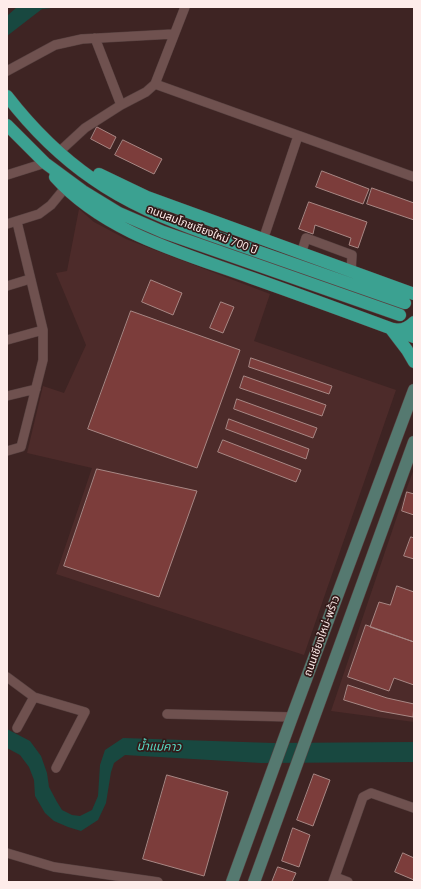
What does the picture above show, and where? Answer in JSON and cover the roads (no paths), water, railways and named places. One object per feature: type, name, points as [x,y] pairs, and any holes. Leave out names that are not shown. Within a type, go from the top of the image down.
[{"type":"main road","name":"ถนนสมโภชเชียงใหม่ 700 ปี","points":[[7,96],[30,123],[63,155],[94,180],[144,208],[174,222],[410,295]]},
{"type":"main road","name":"ถนนสมโภชเชียงใหม่ 700 ปี","points":[[7,125],[45,162],[101,202],[142,223],[163,232],[400,316]]},
{"type":"main road","points":[[63,155],[147,198],[352,272],[410,295]]},
{"type":"main road","points":[[45,162],[65,188],[89,207],[108,220],[149,241],[414,337]]},
{"type":"main road","points":[[391,328],[403,329],[409,327],[414,322]]},
{"type":"main road","points":[[391,328],[414,362]]},
{"type":"main road","name":"ถนนเชียงใหม่-พร้าว","points":[[232,882],[414,390]]},
{"type":"main road","name":"ถนนเชียงใหม่-พร้าว","points":[[254,882],[414,442]]},
{"type":"street","points":[[63,155],[85,128],[121,105],[146,92],[155,84],[173,34],[185,7]]},
{"type":"street","points":[[7,71],[54,45],[82,39],[173,34]]},
{"type":"street","points":[[95,38],[121,105]]},
{"type":"street","points":[[155,84],[414,177]]},
{"type":"street","points":[[263,240],[298,136]]},
{"type":"street","points":[[7,175],[45,162]]},
{"type":"street","points":[[7,224],[39,214],[51,205],[65,188]]},
{"type":"street","points":[[7,451],[22,447],[43,360],[43,330],[17,222]]},
{"type":"street","points":[[7,286],[30,279]]},
{"type":"street","points":[[7,340],[43,330]]},
{"type":"street","points":[[7,396],[36,389]]},
{"type":"street","points":[[7,678],[34,697],[85,712],[56,768]]},
{"type":"street","points":[[18,728],[34,697]]},
{"type":"street","points":[[167,714],[291,721]]},
{"type":"street","points":[[348,882],[334,880],[363,797],[371,793],[414,808]]},
{"type":"street","points":[[7,853],[97,878],[158,882]]},
{"type":"water","points":[[17,7],[62,7],[42,9],[7,36],[7,16]]},
{"type":"water","name":"น้ำแม่คาว","points":[[7,729],[30,741],[41,756],[47,773],[49,787],[62,810],[72,815],[80,816],[92,810],[98,796],[100,765],[105,750],[123,738],[273,743],[414,742],[414,762],[261,763],[125,755],[114,763],[106,803],[98,820],[81,831],[54,821],[45,813],[35,796],[34,780],[29,767],[20,755],[7,748]]}]
